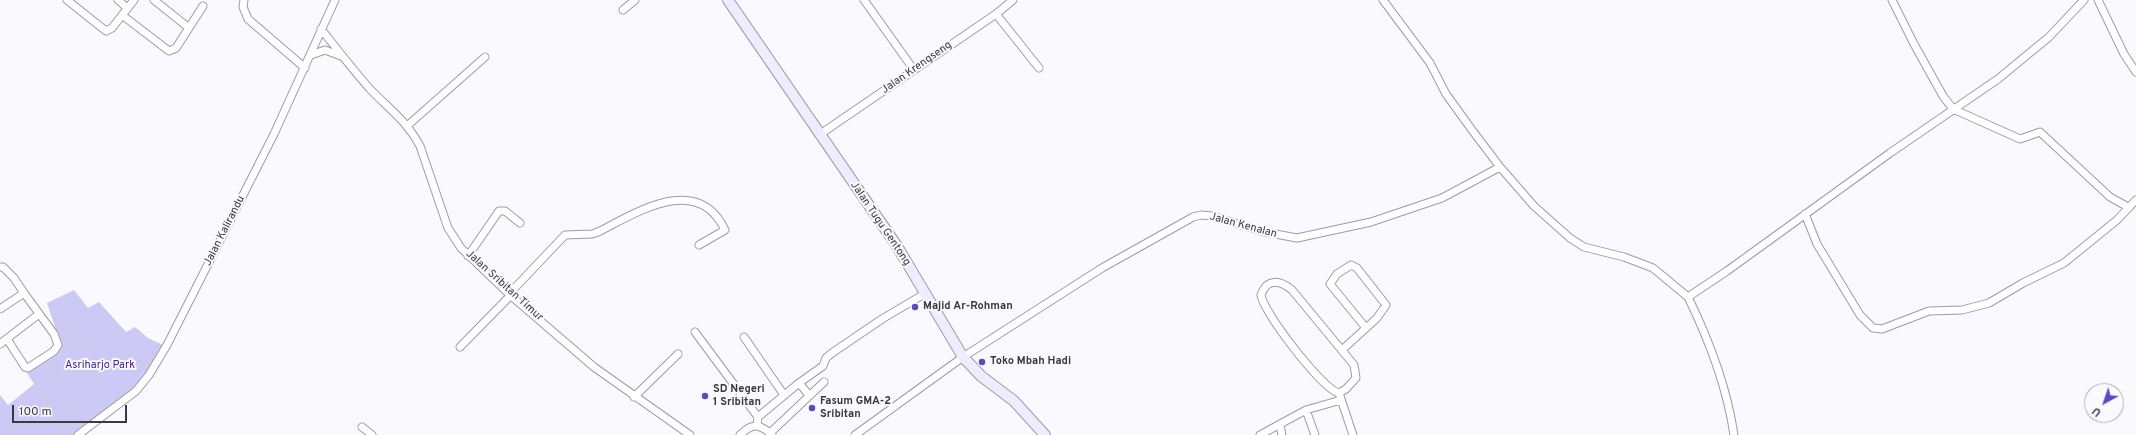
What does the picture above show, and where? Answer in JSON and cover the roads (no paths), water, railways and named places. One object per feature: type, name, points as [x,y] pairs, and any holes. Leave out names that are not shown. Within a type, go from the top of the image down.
[{"type":"main road","name":"Jalan Tugu Gentong","points":[[728,0],[819,135],[897,246],[964,356],[980,376],[1014,401],[1045,435]]},
{"type":"street","points":[[67,0],[106,32],[110,31],[134,0]]},
{"type":"street","points":[[118,0],[128,8]]},
{"type":"street","points":[[154,0],[189,28]]},
{"type":"street","points":[[244,0],[243,7],[248,19],[305,68]]},
{"type":"street","name":"Jalan Kalirandu","points":[[78,435],[129,397],[149,376],[167,345],[257,168],[305,68],[335,0]]},
{"type":"street","points":[[623,10],[635,0]]},
{"type":"street","points":[[864,0],[914,70]]},
{"type":"street","name":"Jalan Krengseng","points":[[819,135],[996,14],[1013,0]]},
{"type":"street","points":[[1382,0],[1430,63],[1446,94],[1500,167],[1534,206],[1570,238],[1593,250],[1624,257],[1653,268],[1688,296],[1711,348],[1722,383],[1734,435]]},
{"type":"street","points":[[1892,0],[1914,44],[1943,96],[1953,109],[2020,139],[2040,132],[2110,197],[2128,207]]},
{"type":"street","points":[[1688,296],[1727,272],[1805,214],[1953,109],[1998,79],[2049,37],[2084,0]]},
{"type":"street","points":[[2098,0],[2124,54],[2136,72]]},
{"type":"street","points":[[122,16],[169,51],[176,48],[203,6]]},
{"type":"street","points":[[996,14],[1039,68]]},
{"type":"street","name":"Jalan Sribitan Timur","points":[[321,29],[370,89],[407,126],[420,146],[443,213],[455,241],[468,256],[510,295],[594,367],[634,397],[690,435]]},
{"type":"street","points":[[311,55],[324,50],[343,56]]},
{"type":"street","points":[[407,126],[485,57]]},
{"type":"street","name":"Jalan Kenalan","points":[[855,435],[964,356],[1102,268],[1193,218],[1201,215],[1212,216],[1265,232],[1297,238],[1371,222],[1442,198],[1500,167]]},
{"type":"street","points":[[460,347],[565,235],[592,234],[653,205],[684,199],[698,203],[713,212],[725,230],[699,244]]},
{"type":"street","points":[[1805,214],[1817,244],[1860,315],[1873,328],[1882,329],[1929,311],[1962,310],[1989,303],[2023,283],[2064,263],[2117,220],[2136,200]]},
{"type":"street","points":[[468,256],[499,212],[505,211],[520,223]]},
{"type":"street","points":[[1342,350],[1366,328],[1382,313],[1386,305],[1357,269],[1351,265],[1336,274],[1330,284],[1366,328]]},
{"type":"street","points":[[0,268],[3,267],[14,278],[57,338],[58,345],[54,351],[26,368],[7,339]]},
{"type":"street","points":[[1260,435],[1306,410],[1340,397],[1356,378],[1357,374],[1354,365],[1342,350],[1285,284],[1275,281],[1262,291],[1260,297],[1264,305],[1287,340],[1330,390],[1340,397],[1353,435]]},
{"type":"street","points":[[0,309],[24,293]]},
{"type":"street","points":[[740,435],[758,421],[784,395],[823,366],[826,358],[832,353],[882,319],[926,293]]},
{"type":"street","points":[[0,344],[39,314]]},
{"type":"street","points":[[695,332],[758,421],[771,434],[809,395],[824,382]]},
{"type":"street","points":[[744,337],[784,395]]},
{"type":"street","points":[[634,397],[678,354]]},
{"type":"street","points":[[799,383],[809,395]]},
{"type":"street","points":[[1306,410],[1315,435]]},
{"type":"street","points":[[1280,425],[1282,435]]},
{"type":"street","points":[[362,427],[372,435]]},
{"type":"place","name":"Majid Ar-Rohman","points":[[915,307]]},
{"type":"place","name":"Toko Mbah Hadi","points":[[982,362]]},
{"type":"place","name":"SD Negeri 1 Sribitan","points":[[705,396]]},
{"type":"place","name":"Fasum GMA-2 Sribitan","points":[[812,408]]},
{"type":"park label","name":"Asriharjo Park","points":[[100,366]]}]
